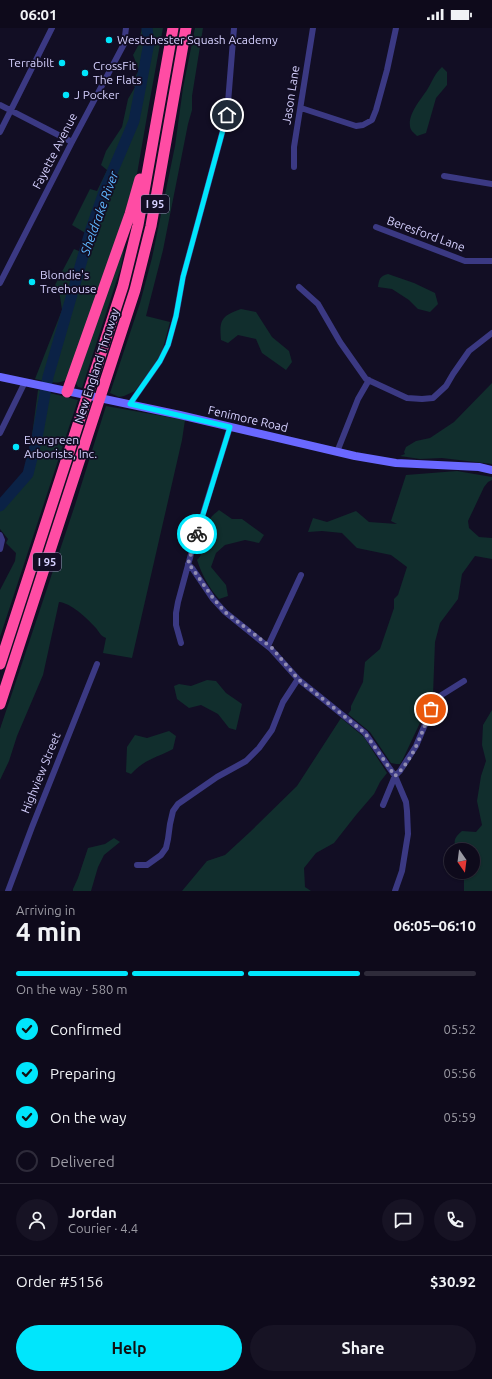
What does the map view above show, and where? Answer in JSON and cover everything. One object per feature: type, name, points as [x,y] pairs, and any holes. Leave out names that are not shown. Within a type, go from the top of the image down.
[{"type":"highway","name":"New England Thruway","points":[[0,664],[117,307],[132,252],[173,28]]},
{"type":"highway","name":"New England Thruway","points":[[0,704],[136,290],[146,248],[186,28]]},
{"type":"highway","points":[[67,392],[135,199],[147,144],[160,102]]},
{"type":"street","points":[[0,132],[52,28]]},
{"type":"street","name":"Fayette Avenue","points":[[0,283],[124,44],[126,28]]},
{"type":"street","points":[[130,404],[160,361],[168,345],[176,316],[183,277],[227,115],[234,28]]},
{"type":"street","name":"Jason Lane","points":[[294,167],[294,147],[313,28]]},
{"type":"street","points":[[301,108],[356,126],[363,125],[372,120],[387,70],[396,28]]},
{"type":"street","points":[[0,105],[72,142]]},
{"type":"street","points":[[444,176],[492,184]]},
{"type":"street","name":"Beresford Lane","points":[[376,227],[465,261],[492,261]]},
{"type":"street","points":[[299,288],[318,304],[366,379],[407,398],[433,398],[446,386],[469,351],[492,333]]},
{"type":"street","name":"Fenimore Road","points":[[0,377],[130,404],[355,456],[396,463],[479,467],[492,470]]},
{"type":"street","points":[[337,452],[358,399],[369,380]]},
{"type":"street","points":[[0,433],[25,382]]},
{"type":"street","points":[[182,643],[176,625],[176,613],[188,564],[230,427]]},
{"type":"street","points":[[0,535],[2,540],[0,549]]},
{"type":"street","points":[[188,564],[225,612],[268,646],[298,679],[365,733],[395,776],[406,802],[408,834],[402,871],[395,891]]},
{"type":"street","points":[[268,646],[301,575]]},
{"type":"street","name":"Highview Street","points":[[8,891],[96,664]]},
{"type":"street","points":[[137,865],[147,865],[162,855],[166,848],[173,811],[178,804],[217,777],[246,761],[259,748],[272,730],[283,702],[298,679]]},
{"type":"street","points":[[383,805],[395,776],[400,771],[416,746],[435,701],[440,696],[464,681]]},
{"type":"green space","points":[[142,28],[163,28],[137,174],[114,246],[67,379],[56,383],[35,379],[62,310],[59,290],[55,285],[74,249],[79,251],[87,234],[72,225],[90,189],[97,191],[107,170],[101,165],[106,151],[122,127],[128,99],[135,87],[131,84],[139,70],[133,55],[138,46]]},
{"type":"green space","points":[[195,28],[203,28],[192,96],[192,110],[163,250],[146,316],[170,322],[162,352],[152,368],[135,391],[119,397],[110,393],[140,303],[152,258],[175,146],[183,88]]},
{"type":"green space","points":[[442,67],[447,72],[447,85],[436,98],[426,133],[417,136],[410,127],[411,117],[435,75]]},
{"type":"green space","points":[[123,243],[125,244],[121,267],[82,388],[78,387],[76,383]]},
{"type":"green space","points":[[388,274],[414,283],[435,293],[438,304],[430,312],[418,309],[409,300],[392,289],[378,287],[380,278]]},
{"type":"green space","points":[[241,309],[256,312],[272,337],[289,351],[292,362],[286,370],[262,353],[256,339],[238,335],[228,343],[221,340],[221,323],[223,319]]},
{"type":"green space","points":[[492,383],[492,464],[442,458],[420,459],[400,456],[405,454],[404,452],[406,447],[416,441],[430,438],[454,422]]},
{"type":"green space","points":[[38,390],[78,400],[0,637],[0,590],[15,561],[16,553],[6,543],[8,539],[0,529],[0,502],[26,471],[33,448],[31,443]]},
{"type":"green space","points":[[106,406],[185,420],[182,440],[132,658],[103,653],[106,638],[101,635],[92,623],[69,605],[59,602],[43,675],[0,780],[0,729],[75,505]]},
{"type":"green space","points":[[457,471],[492,477],[492,480],[484,487],[468,521],[469,528],[479,537],[492,538],[492,559],[475,556],[462,574],[458,599],[440,623],[435,642],[433,695],[400,764],[391,763],[370,732],[348,714],[363,682],[365,662],[380,649],[394,608],[394,599],[398,595],[407,567],[391,555],[357,548],[342,533],[322,531],[308,532],[313,518],[327,522],[356,511],[369,522],[397,524],[391,521],[406,475]]},
{"type":"green space","points":[[219,510],[232,519],[242,519],[264,535],[259,543],[245,540],[225,545],[216,553],[211,567],[226,585],[228,596],[219,599],[206,581],[197,560],[204,546],[206,529],[210,519]]},
{"type":"green space","points":[[207,680],[216,681],[226,693],[242,704],[236,730],[229,728],[218,714],[201,705],[189,708],[177,699],[174,686],[179,684],[191,686]]},
{"type":"green space","points":[[492,710],[492,891],[464,891],[464,879],[480,879],[480,843],[455,843],[455,841],[456,837],[462,831],[476,832],[482,825],[477,801],[481,776],[486,761],[482,745],[483,725]]},
{"type":"green space","points":[[341,718],[364,737],[387,773],[380,782],[374,794],[334,843],[316,853],[304,868],[305,887],[311,891],[182,891],[207,861],[225,855],[297,786]]},
{"type":"green space","points":[[169,731],[176,736],[173,749],[146,762],[131,774],[126,772],[127,747],[135,735],[147,738]]},
{"type":"green space","points":[[114,838],[120,842],[104,855],[98,867],[91,891],[73,891],[88,848],[105,844]]},
{"type":"waterway","name":"Sheldrake River","points":[[0,506],[28,474],[37,438],[48,377],[91,229],[105,189],[134,121],[149,43],[147,28]]},
{"type":"way so far","points":[[197,534],[188,564],[213,598],[225,612],[243,628],[272,648],[298,679],[365,733],[395,776],[400,771],[416,746],[431,709]]},
{"type":"place","name":"Westchester Squash Academy","points":[[109,40]]},
{"type":"place","name":"Terrabilt","points":[[62,63]]},
{"type":"place","name":"CrossFit The Flats","points":[[85,73]]},
{"type":"place","name":"J Pocker","points":[[66,95]]},
{"type":"place","name":"Blondie's Treehouse","points":[[32,282]]},
{"type":"place","name":"Evergreen Arborists, Inc.","points":[[16,447]]},
{"type":"route","points":[[197,534],[230,427],[130,404],[160,361],[168,345],[176,316],[183,277],[227,115]]}]
